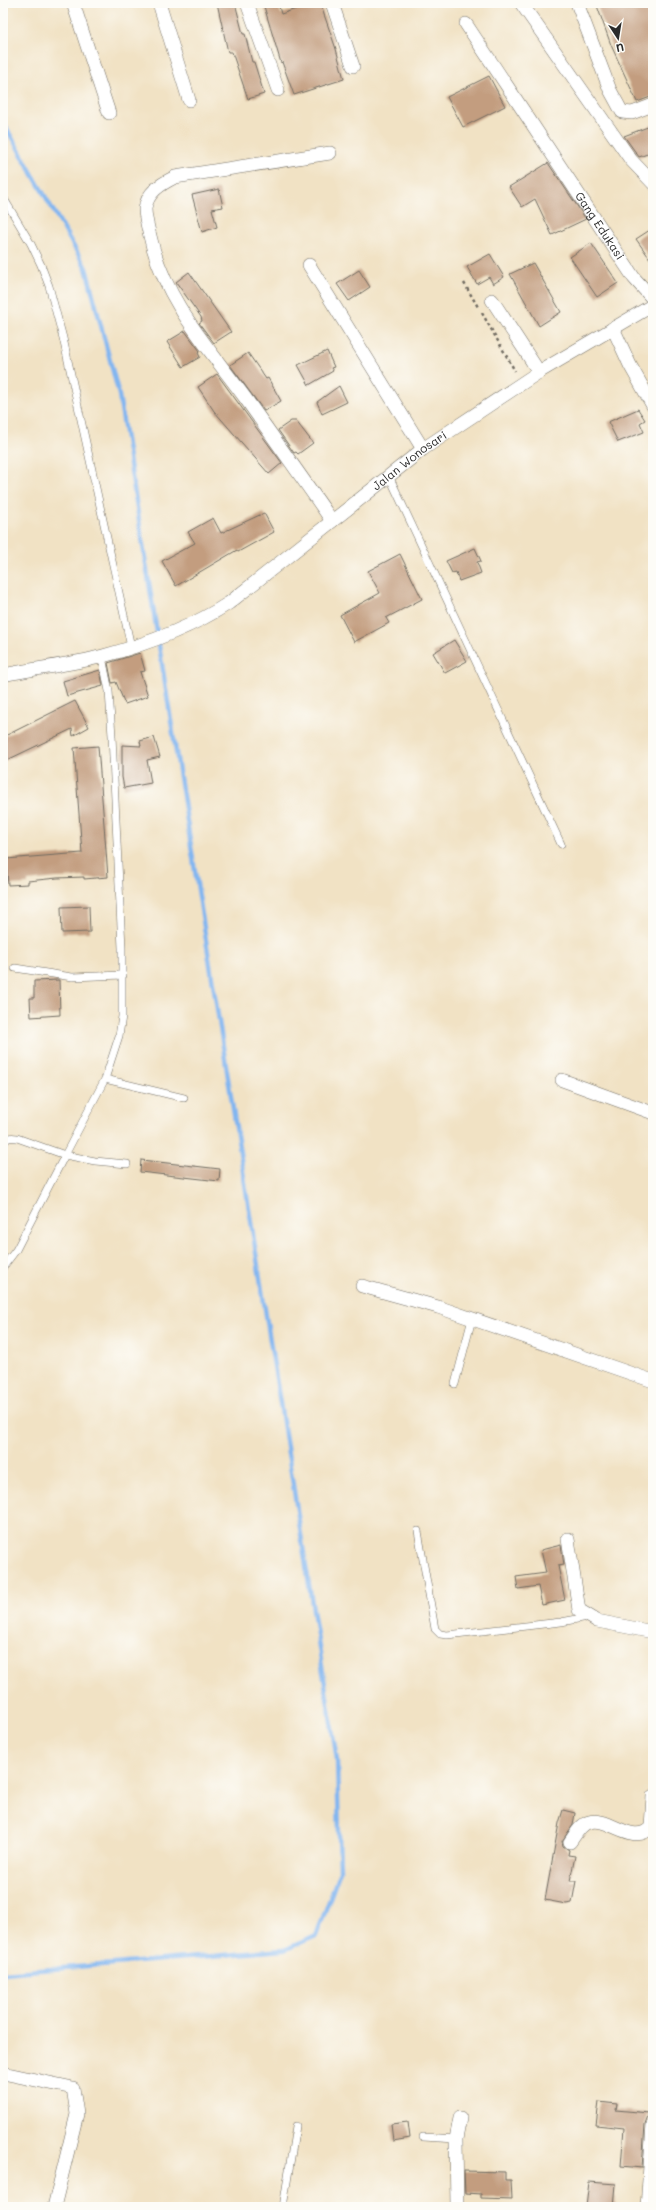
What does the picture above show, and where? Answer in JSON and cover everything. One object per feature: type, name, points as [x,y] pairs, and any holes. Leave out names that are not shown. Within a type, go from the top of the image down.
[{"type":"street","points":[[73,3],[109,113]]},
{"type":"street","points":[[159,3],[190,100]]},
{"type":"street","points":[[247,3],[278,90]]},
{"type":"street","points":[[332,3],[353,66]]},
{"type":"street","points":[[521,3],[631,160],[653,183]]},
{"type":"street","points":[[577,3],[610,90],[622,112],[632,113],[653,105]]},
{"type":"street","name":"Gang Edukasi","points":[[466,24],[634,278],[653,299]]},
{"type":"street","points":[[330,154],[174,177],[159,185],[150,196],[146,209],[154,255],[169,291],[201,341],[240,391],[332,521]]},
{"type":"street","points":[[309,265],[423,449]]},
{"type":"street","points":[[492,300],[539,372]]},
{"type":"street","name":"Jalan Wonosari","points":[[3,675],[102,657],[178,632],[204,620],[230,603],[423,449],[539,372],[653,305]]},
{"type":"street","points":[[613,328],[630,365],[653,406]]},
{"type":"street","points":[[562,1080],[653,1113]]},
{"type":"street","points":[[362,1286],[472,1319],[653,1382]]},
{"type":"street","points":[[568,1539],[580,1610],[588,1617],[597,1621],[653,1632]]},
{"type":"street","points":[[570,1842],[581,1827],[589,1822],[601,1823],[628,1832],[640,1834],[648,1830],[650,1827],[653,1796]]},
{"type":"street","points":[[3,2073],[73,2088],[77,2114],[54,2207]]},
{"type":"street","points":[[457,2207],[456,2139],[460,2118]]},
{"type":"street","points":[[647,2207],[653,2125]]},
{"type":"lane","points":[[3,197],[32,244],[53,300],[134,646]]},
{"type":"lane","points":[[388,476],[561,844]]},
{"type":"lane","points":[[3,1267],[16,1250],[105,1079],[119,1036],[123,975],[109,691],[102,657]]},
{"type":"lane","points":[[15,968],[72,977],[123,975]]},
{"type":"lane","points":[[105,1079],[184,1098]]},
{"type":"lane","points":[[3,1143],[6,1139],[11,1137],[65,1155],[95,1161],[127,1164]]},
{"type":"lane","points":[[455,1384],[472,1319]]},
{"type":"lane","points":[[418,1531],[436,1629],[440,1634],[447,1635],[553,1623],[588,1617]]},
{"type":"lane","points":[[283,2207],[296,2126]]},
{"type":"lane","points":[[423,2137],[456,2139]]},
{"type":"path","points":[[464,283],[522,384]]},
{"type":"building","points":[[217,3],[235,3],[243,34],[245,34],[252,62],[254,62],[264,94],[248,99],[232,52],[228,52]]},
{"type":"building","points":[[263,3],[278,3],[281,14],[314,3],[320,3],[336,49],[344,79],[294,95],[282,62],[281,63]]},
{"type":"building","points":[[596,3],[653,3],[653,96],[637,102],[611,45]]},
{"type":"building","points":[[489,76],[505,106],[463,127],[447,97]]},
{"type":"building","points":[[653,125],[653,152],[639,157],[624,136]]},
{"type":"building","points":[[548,163],[586,219],[552,235],[535,199],[522,207],[509,187]]},
{"type":"building","points":[[219,189],[223,207],[212,209],[217,227],[202,232],[192,195]]},
{"type":"building","points":[[653,228],[653,263],[636,239]]},
{"type":"building","points":[[591,243],[618,283],[597,297],[570,257]]},
{"type":"building","points":[[490,254],[504,277],[493,284],[489,277],[477,284],[467,267]]},
{"type":"building","points":[[533,263],[561,312],[539,326],[510,274]]},
{"type":"building","points":[[359,270],[370,287],[349,301],[337,284]]},
{"type":"building","points":[[189,272],[231,332],[214,343],[199,323],[202,321],[201,317],[176,282]]},
{"type":"building","points":[[185,331],[200,351],[198,353],[200,357],[183,367],[167,342]]},
{"type":"building","points":[[327,351],[334,367],[331,368],[333,371],[309,385],[298,365]]},
{"type":"building","points":[[248,353],[266,379],[268,378],[281,401],[264,411],[230,365]]},
{"type":"building","points":[[217,374],[282,463],[269,474],[214,411],[198,387]]},
{"type":"building","points":[[339,386],[347,402],[322,414],[317,402]]},
{"type":"building","points":[[638,409],[645,420],[640,423],[644,432],[618,442],[608,422]]},
{"type":"building","points":[[291,421],[296,421],[313,443],[298,454],[296,452],[294,453],[278,430]]},
{"type":"building","points":[[264,513],[274,532],[238,552],[237,550],[176,586],[162,561],[195,543],[188,532],[213,518],[221,533]]},
{"type":"building","points":[[475,548],[481,561],[477,562],[481,573],[459,581],[456,572],[452,573],[446,561]]},
{"type":"building","points":[[400,554],[422,599],[386,618],[389,623],[354,642],[340,615],[380,593],[368,571]]},
{"type":"building","points":[[454,640],[467,661],[445,673],[433,653]]},
{"type":"building","points":[[140,653],[145,671],[140,672],[148,696],[125,704],[116,682],[112,683],[108,663]]},
{"type":"building","points":[[100,670],[103,686],[67,696],[63,681]]},
{"type":"building","points":[[75,701],[89,727],[73,736],[72,729],[3,762],[3,737]]},
{"type":"building","points":[[154,737],[160,757],[147,760],[151,783],[124,788],[122,777],[122,745],[141,746],[140,741]]},
{"type":"building","points":[[98,746],[108,877],[84,879],[84,877],[57,878],[28,881],[28,884],[8,885],[6,859],[82,853],[74,748]]},
{"type":"building","points":[[89,906],[90,932],[62,933],[61,907]]},
{"type":"building","points":[[59,980],[60,1015],[31,1017],[30,998],[34,998],[34,981]]},
{"type":"building","points":[[141,1160],[220,1169],[219,1181],[140,1172]]},
{"type":"building","points":[[561,1545],[564,1565],[558,1566],[565,1600],[542,1605],[538,1586],[518,1589],[516,1577],[546,1573],[541,1550]]},
{"type":"building","points":[[563,1810],[575,1813],[573,1825],[562,1841],[563,1846],[569,1850],[568,1855],[575,1856],[570,1881],[576,1881],[572,1903],[566,1904],[545,1900],[559,1823]]},
{"type":"building","points":[[599,2102],[617,2104],[616,2110],[649,2113],[645,2124],[642,2168],[621,2166],[624,2128],[596,2125]]},
{"type":"building","points":[[408,2122],[410,2138],[393,2141],[391,2124]]},
{"type":"building","points":[[464,2171],[505,2172],[505,2180],[511,2180],[512,2199],[481,2198],[481,2194],[465,2193]]},
{"type":"building","points":[[589,2182],[616,2184],[614,2207],[586,2207]]},
{"type":"waterway","points":[[3,122],[86,268],[119,395],[337,1760],[340,1871],[316,1936],[284,1950],[3,1973]]}]
